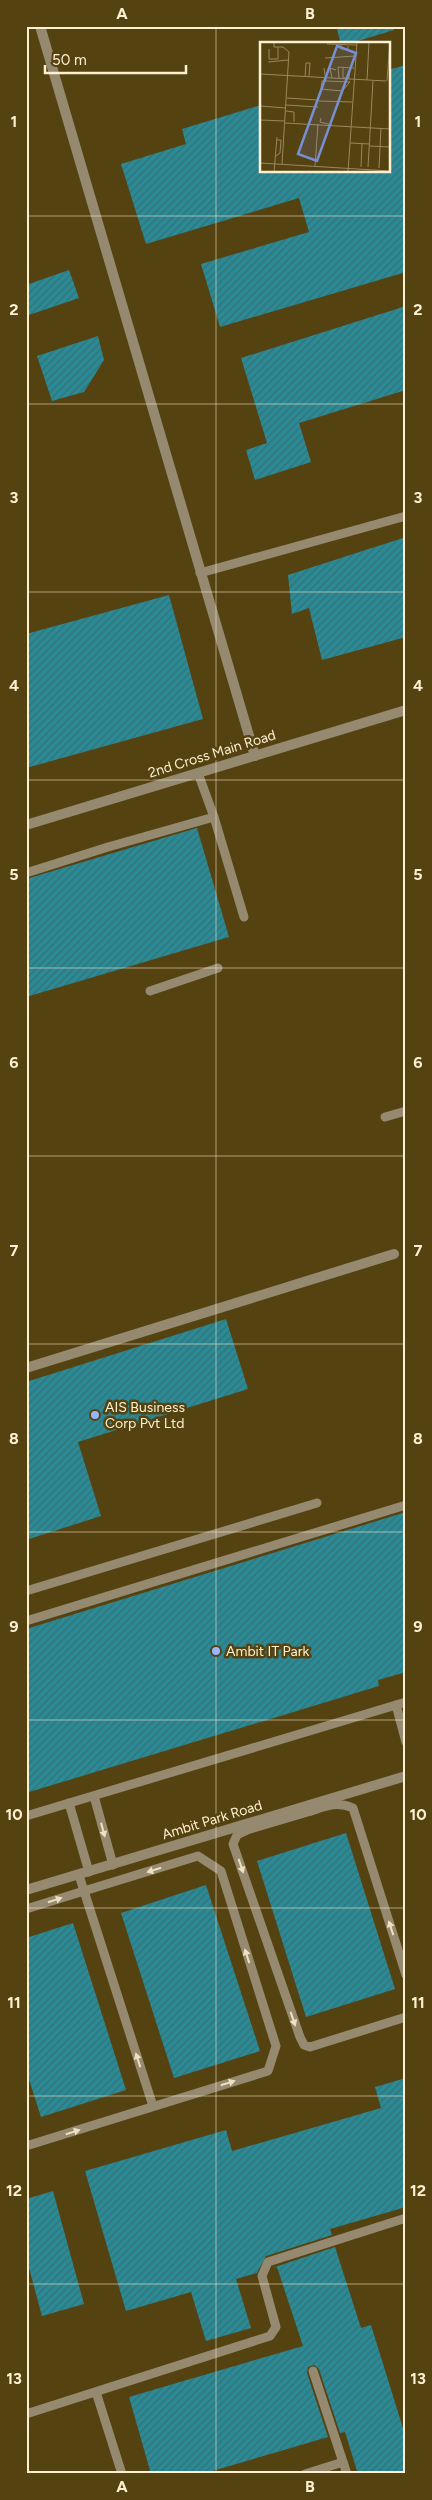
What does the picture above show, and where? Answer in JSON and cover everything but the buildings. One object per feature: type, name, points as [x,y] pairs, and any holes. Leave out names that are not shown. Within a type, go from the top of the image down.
[{"type":"street","points":[[40,26],[255,756]]},
{"type":"street","name":"2nd Cross Main Road","points":[[26,824],[406,710]]},
{"type":"street","points":[[26,1368],[394,1254]]},
{"type":"street","name":"Ambit Park Road","points":[[26,1890],[310,1808],[406,1776]]},
{"type":"lane","points":[[200,573],[406,516]]},
{"type":"lane","points":[[198,773],[214,818],[244,917]]},
{"type":"lane","points":[[26,873],[108,847],[214,818]]},
{"type":"lane","points":[[150,990],[218,968]]},
{"type":"lane","points":[[385,1117],[406,1111]]},
{"type":"lane","points":[[26,1591],[317,1503]]},
{"type":"lane","points":[[26,1621],[406,1505]]},
{"type":"lane","points":[[26,1816],[406,1702]]},
{"type":"lane","points":[[396,1705],[406,1742]]},
{"type":"lane","points":[[94,1796],[112,1864]]},
{"type":"lane","points":[[69,1804],[84,1873],[84,1891],[153,2106]]},
{"type":"lane","points":[[310,1808],[342,1804],[353,1808],[406,1974]]},
{"type":"lane","points":[[246,1827],[236,1835],[233,1844],[304,2045],[310,2047],[406,2018]]},
{"type":"lane","points":[[26,1909],[198,1856],[221,1871],[276,2046],[268,2071],[26,2146]]},
{"type":"lane","points":[[26,2414],[270,2336],[276,2327],[262,2276],[268,2262],[406,2218]]},
{"type":"lane","points":[[314,2371],[347,2474]]},
{"type":"lane","points":[[96,2392],[122,2474]]},
{"type":"lane","points":[[305,2474],[343,2462]]},
{"type":"place","name":"AIS Business Corp Pvt Ltd","points":[[95,1415]]},
{"type":"place","name":"Ambit IT Park","points":[[216,1651]]}]
